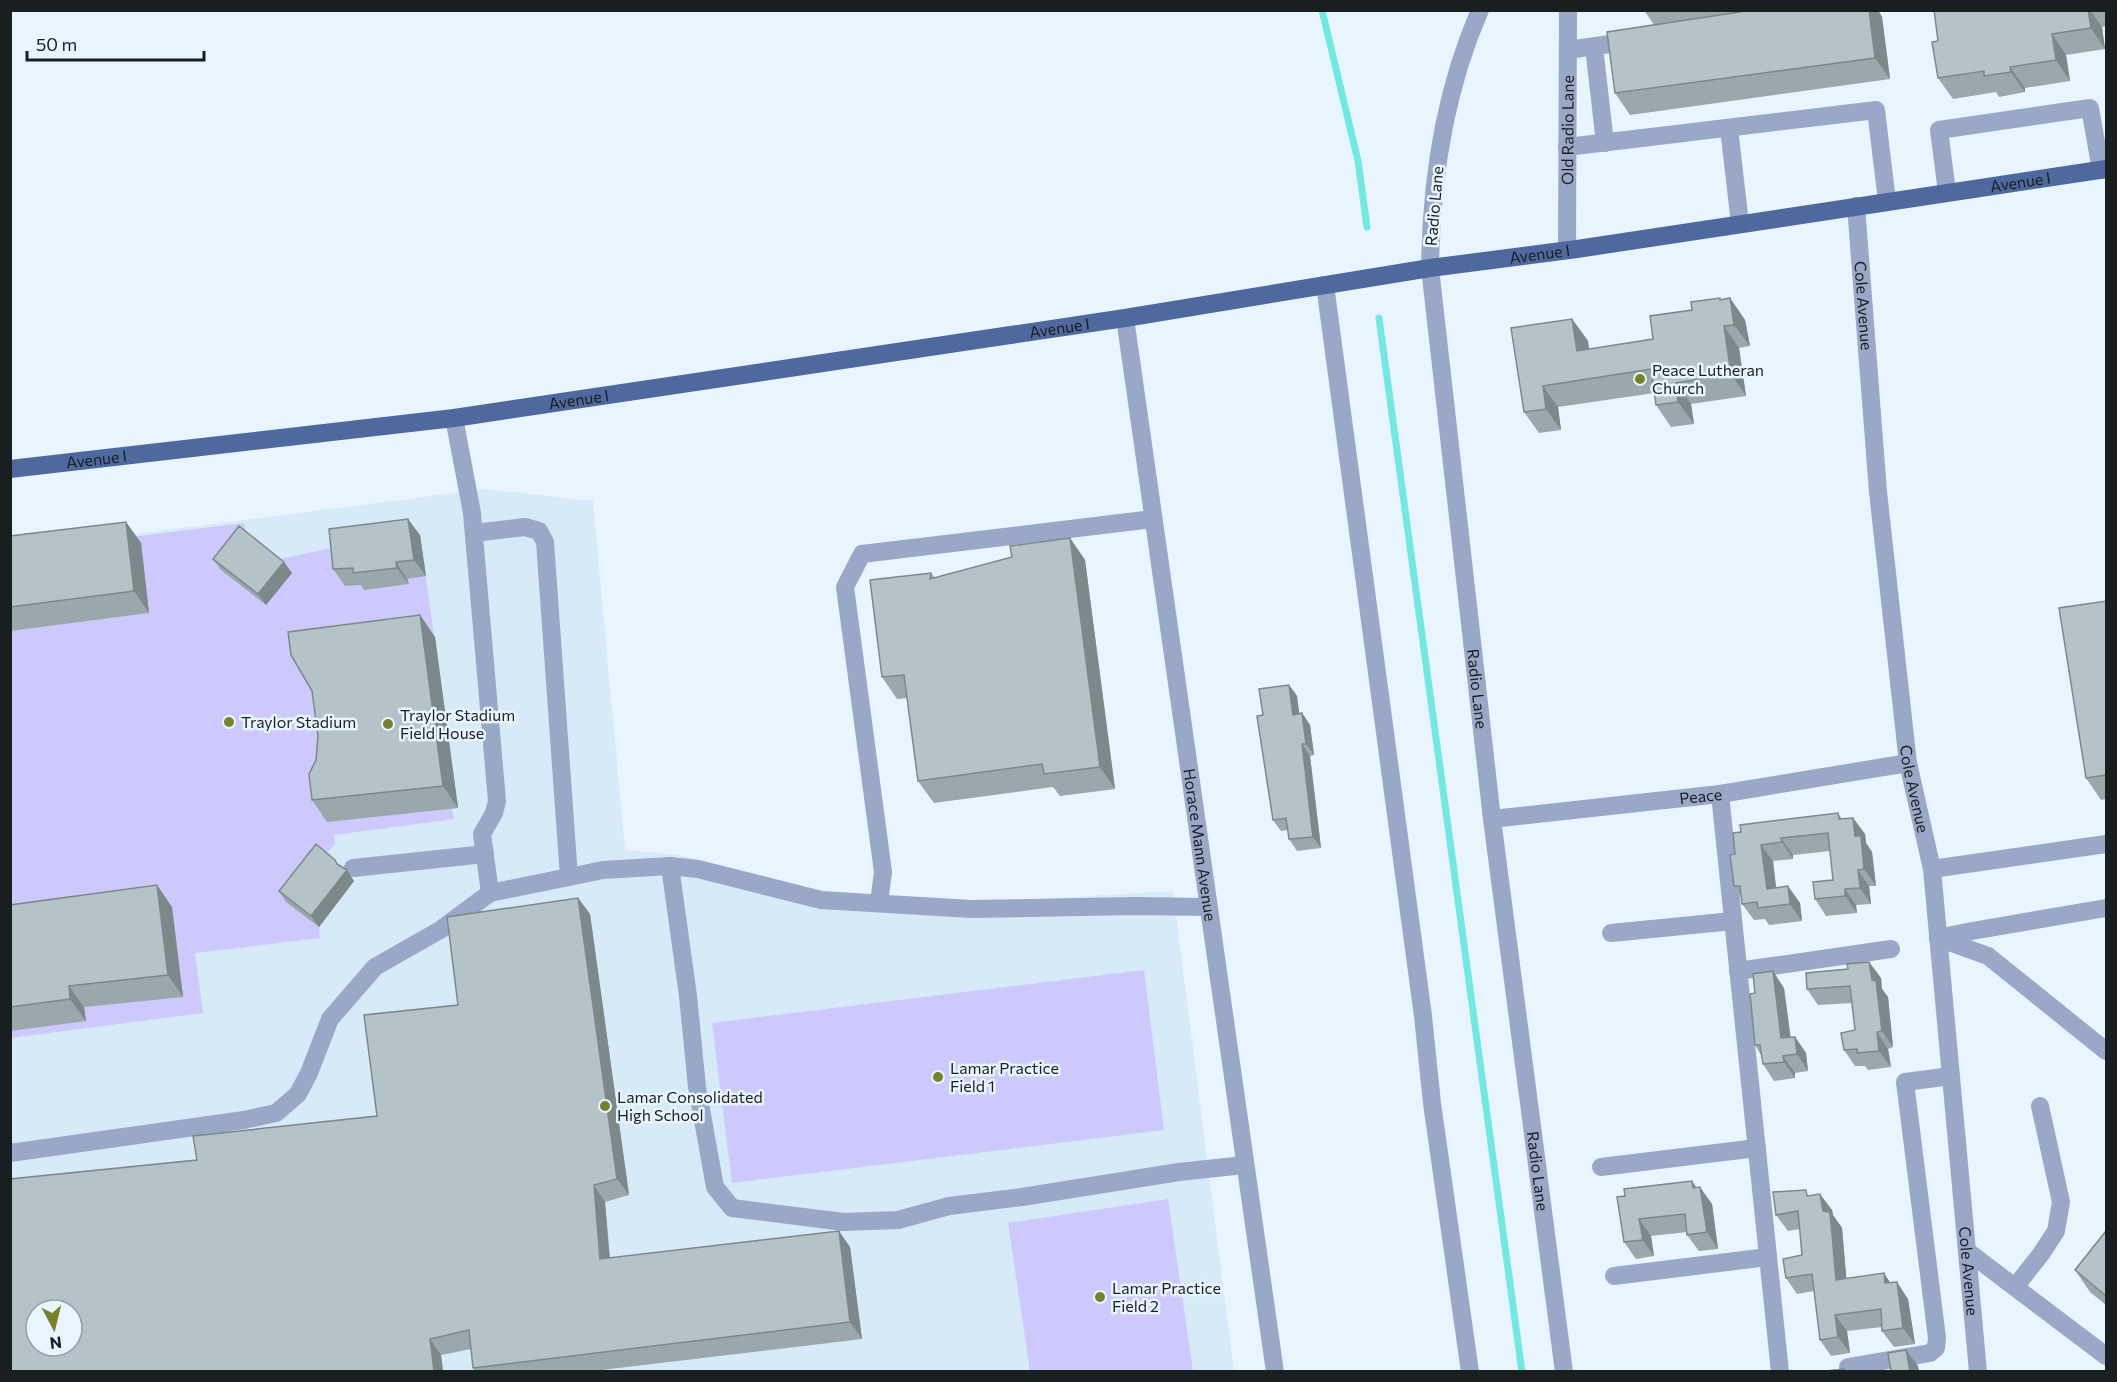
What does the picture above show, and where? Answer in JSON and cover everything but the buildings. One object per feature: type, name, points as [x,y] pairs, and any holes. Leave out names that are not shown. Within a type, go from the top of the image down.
[{"type":"main road","name":"Avenue I","points":[[10,469],[454,418],[1125,318],[1430,268],[1567,250],[2104,170]]},
{"type":"street","name":"Radio Lane","points":[[1480,10],[1464,56],[1441,145],[1434,185],[1430,268],[1492,819],[1564,1371]]},
{"type":"street","name":"Old Radio Lane","points":[[1567,250],[1568,10]]},
{"type":"street","points":[[1568,50],[1653,38]]},
{"type":"street","points":[[1594,47],[1605,142]]},
{"type":"street","points":[[1947,192],[1939,130],[2090,108],[2104,170]]},
{"type":"street","points":[[1567,147],[1876,110],[1887,201]]},
{"type":"street","points":[[1729,128],[1740,224]]},
{"type":"street","name":"Cole Avenue","points":[[1856,206],[1878,492],[1908,763],[1932,869],[1978,1371]]},
{"type":"street","points":[[1325,285],[1434,1115],[1470,1371]]},
{"type":"street","name":"Horace Mann Avenue","points":[[1125,318],[1275,1371]]},
{"type":"street","points":[[454,418],[472,513],[497,801],[494,813],[482,834],[490,893]]},
{"type":"street","points":[[879,903],[883,873],[845,587],[862,554],[1153,519]]},
{"type":"street","points":[[474,532],[525,527],[539,531],[545,542],[569,877]]},
{"type":"street","name":"Peace","points":[[1492,819],[1720,794],[1908,763]]},
{"type":"street","points":[[1720,794],[1780,1371]]},
{"type":"street","points":[[1932,869],[2106,844]]},
{"type":"street","points":[[352,868],[485,854]]},
{"type":"street","points":[[670,866],[688,996],[697,1087],[715,1187],[732,1208],[844,1222],[897,1220],[950,1206],[1023,1197],[1179,1172],[1244,1165]]},
{"type":"street","points":[[10,1153],[244,1120],[276,1113],[298,1094],[309,1073],[330,1019],[375,967],[440,930],[490,893],[603,870],[670,866],[698,869],[821,900],[970,909],[1208,907]]},
{"type":"street","points":[[1938,938],[1972,930],[2106,908]]},
{"type":"street","points":[[1611,933],[1733,921]]},
{"type":"street","points":[[1938,938],[1988,956],[2106,1051]]},
{"type":"street","points":[[1738,971],[1891,949]]},
{"type":"street","points":[[1848,1367],[1930,1353],[1936,1348],[1938,1338],[1905,1082],[1951,1076]]},
{"type":"street","points":[[2015,1287],[2056,1231],[2061,1202],[2040,1106]]},
{"type":"street","points":[[1601,1167],[1756,1148]]},
{"type":"street","points":[[1967,1251],[2106,1356]]},
{"type":"street","points":[[1614,1276],[1768,1257]]},
{"type":"shaded area","name":"Lamar Consolidated High School","points":[[486,489],[593,501],[625,850],[679,855],[841,895],[928,901],[1040,899],[1173,891],[1234,1371],[11,1371],[10,550]]},
{"type":"shaded area","name":"Traylor Stadium","points":[[244,523],[247,538],[275,560],[341,546],[420,535],[458,808],[452,809],[454,819],[334,835],[335,844],[324,856],[354,881],[319,927],[320,938],[195,953],[203,1013],[11,1038],[11,552]]},
{"type":"shaded area","name":"Lamar Practice Field 1","points":[[1144,970],[1164,1130],[732,1183],[712,1023]]},
{"type":"shaded area","name":"Lamar Practice Field 2","points":[[1168,1199],[1193,1371],[1030,1371],[1008,1223]]},
{"type":"waterway","points":[[1322,10],[1358,161],[1367,227]]},
{"type":"waterway","points":[[1379,318],[1522,1372]]},
{"type":"place","name":"Peace Lutheran Church","points":[[1640,379]]},
{"type":"place","name":"Traylor Stadium","points":[[229,722]]},
{"type":"place","name":"Traylor Stadium Field House","points":[[388,724]]},
{"type":"place","name":"Lamar Practice Field 1","points":[[938,1077]]},
{"type":"place","name":"Lamar Consolidated High School","points":[[605,1106]]},
{"type":"place","name":"Lamar Practice Field 2","points":[[1100,1297]]}]
